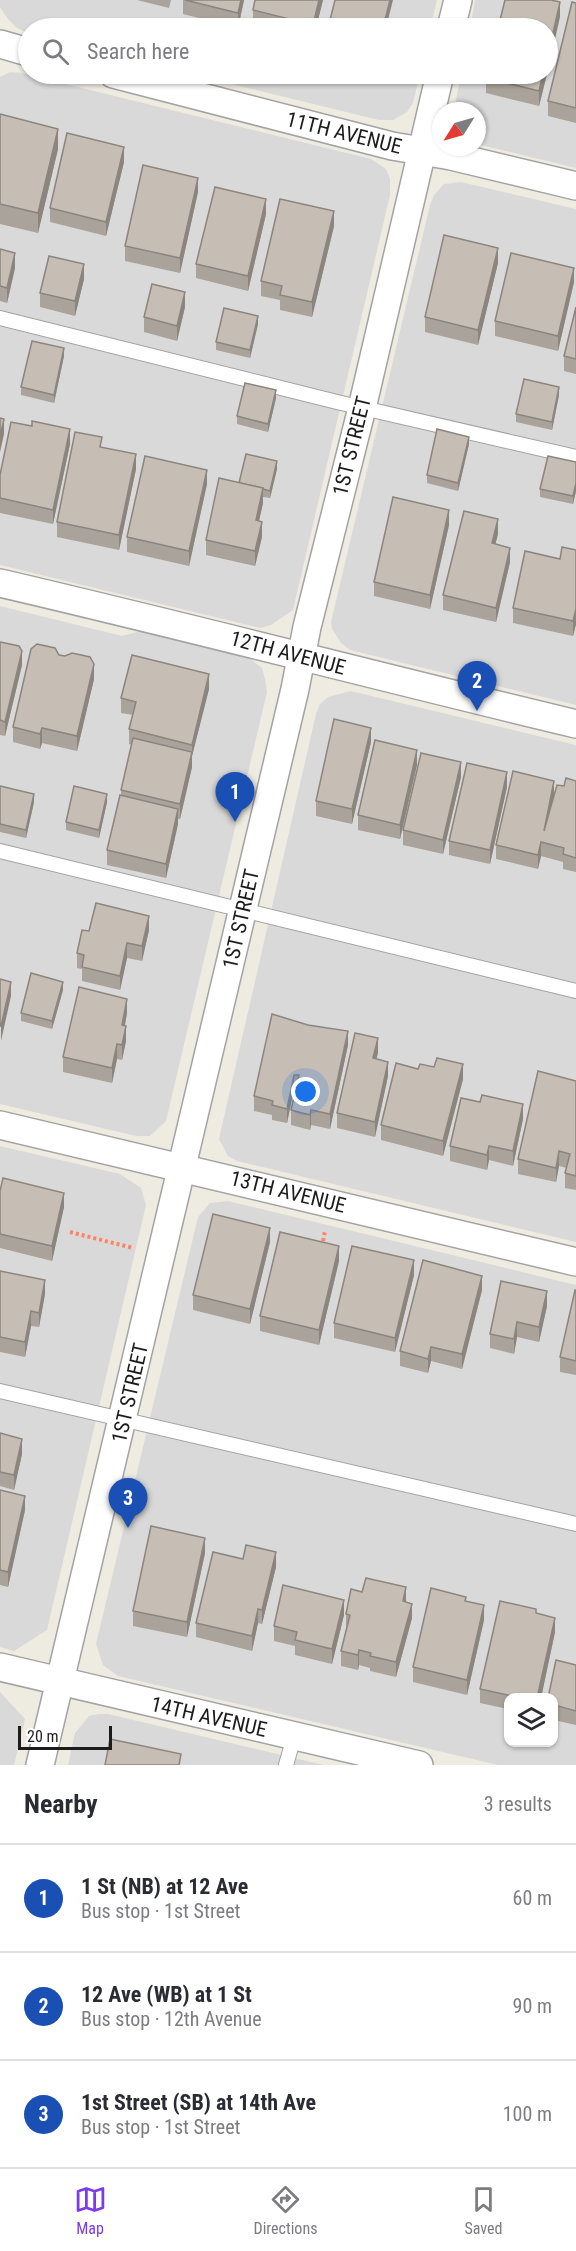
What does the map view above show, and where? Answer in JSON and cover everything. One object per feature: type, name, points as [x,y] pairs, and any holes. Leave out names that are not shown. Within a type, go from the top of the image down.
[{"type":"street","points":[[454,18],[458,0]]},
{"type":"street","points":[[0,44],[18,49]]},
{"type":"street","name":"11TH AVENUE","points":[[152,84],[392,146],[576,186]]},
{"type":"street","name":"1ST STREET","points":[[40,1765],[124,1420],[301,658],[438,84]]},
{"type":"street","name":"12TH AVENUE","points":[[0,583],[246,640],[301,658],[576,724]]},
{"type":"street","name":"13TH AVENUE","points":[[0,1125],[576,1262]]},
{"type":"street","name":"14TH AVENUE","points":[[0,1667],[419,1765]]},
{"type":"lane","points":[[0,318],[362,408],[576,457]]},
{"type":"lane","points":[[0,851],[576,991]]},
{"type":"lane","points":[[0,1391],[576,1524]]},
{"type":"lane","points":[[286,1765],[294,1737]]},
{"type":"path","points":[[321,1251],[325,1227]]},
{"type":"path","points":[[70,1232],[136,1249]]},
{"type":"shaded area","points":[[0,0],[437,0],[432,18],[18,18],[18,28],[0,7]]},
{"type":"shaded area","points":[[475,0],[576,0],[576,168],[486,146],[486,102],[456,102],[459,84],[558,84],[558,18],[472,18]]},
{"type":"shaded area","points":[[10,72],[18,73],[18,84],[66,84],[371,159],[386,169],[390,179],[390,195],[293,610],[271,625],[260,628],[0,565],[0,77]]},
{"type":"shaded area","points":[[232,84],[418,84],[413,103],[407,112],[393,120],[379,120]]},
{"type":"shaded area","points":[[461,182],[576,209],[576,705],[350,650],[341,643],[332,629],[331,622],[430,205],[434,195],[444,184]]},
{"type":"shaded area","points":[[0,606],[122,636],[145,630],[243,653],[262,668],[267,692],[166,1121],[150,1136],[136,1136],[0,1104]]},
{"type":"shaded area","points":[[351,691],[576,745],[576,1242],[237,1161],[228,1156],[219,1139],[316,714],[320,704],[328,697]]},
{"type":"shaded area","points":[[0,1146],[120,1174],[141,1188],[146,1205],[47,1630],[14,1651],[0,1647]]},
{"type":"shaded area","points":[[228,1201],[576,1285],[576,1765],[498,1765],[118,1676],[103,1665],[96,1644],[198,1217],[210,1203]]},
{"type":"shaded area","points":[[0,1692],[25,1719],[14,1765],[0,1765]]},
{"type":"shaded area","points":[[108,1714],[324,1765],[68,1765],[75,1733],[89,1716]]},
{"type":"building","points":[[185,0],[241,0],[238,13]]},
{"type":"building","points":[[255,0],[319,0],[315,18],[285,18],[253,10]]},
{"type":"building","points":[[335,0],[390,0],[386,18],[330,18]]},
{"type":"building","points":[[505,0],[560,2],[556,18],[500,18]]},
{"type":"building","points":[[572,2],[576,3],[576,108],[548,101],[552,84],[558,84],[558,60]]},
{"type":"building","points":[[510,84],[541,84],[539,91]]},
{"type":"building","points":[[0,114],[58,129],[38,213],[0,204]]},
{"type":"building","points":[[67,133],[124,147],[106,222],[50,208]]},
{"type":"building","points":[[143,165],[198,178],[180,258],[125,246]]},
{"type":"building","points":[[215,187],[266,199],[248,276],[196,264]]},
{"type":"building","points":[[280,199],[334,211],[312,302],[280,295],[282,286],[261,281]]},
{"type":"building","points":[[444,235],[498,248],[478,330],[425,317]]},
{"type":"building","points":[[0,249],[15,253],[7,288],[0,286]]},
{"type":"building","points":[[511,253],[574,268],[558,336],[495,321]]},
{"type":"building","points":[[49,256],[84,264],[75,301],[40,293]]},
{"type":"building","points":[[152,284],[185,292],[177,326],[144,317]]},
{"type":"building","points":[[576,307],[576,359],[564,356]]},
{"type":"building","points":[[224,308],[258,316],[250,350],[216,342]]},
{"type":"building","points":[[32,341],[64,348],[54,395],[21,387]]},
{"type":"building","points":[[524,379],[559,387],[552,422],[516,414]]},
{"type":"building","points":[[245,383],[276,390],[268,424],[237,416]]},
{"type":"building","points":[[0,418],[4,419],[0,437]]},
{"type":"building","points":[[32,421],[70,429],[53,510],[0,498],[0,475],[11,422],[32,426]]},
{"type":"building","points":[[437,429],[469,437],[458,483],[427,475]]},
{"type":"building","points":[[75,432],[102,437],[100,447],[136,454],[119,535],[57,522]]},
{"type":"building","points":[[246,454],[277,461],[270,491],[239,483]]},
{"type":"building","points":[[145,456],[207,470],[189,551],[127,537]]},
{"type":"building","points":[[548,456],[576,462],[576,483],[573,496],[540,489]]},
{"type":"building","points":[[219,478],[263,488],[256,520],[262,522],[255,551],[206,540]]},
{"type":"building","points":[[393,497],[449,510],[430,595],[374,582]]},
{"type":"building","points":[[464,511],[498,519],[492,543],[510,548],[496,608],[443,595]]},
{"type":"building","points":[[562,547],[576,550],[576,609],[573,621],[513,608],[525,551],[560,559]]},
{"type":"building","points":[[0,642],[19,646],[22,651],[5,722],[0,720]]},
{"type":"building","points":[[37,644],[55,648],[59,655],[65,656],[72,653],[90,657],[94,664],[77,736],[42,728],[40,734],[13,727],[31,649]]},
{"type":"building","points":[[132,655],[209,674],[192,745],[129,729],[136,702],[121,698]]},
{"type":"building","points":[[334,719],[371,728],[352,809],[316,801]]},
{"type":"building","points":[[133,738],[192,752],[180,804],[121,790]]},
{"type":"building","points":[[375,740],[417,750],[400,825],[358,815]]},
{"type":"building","points":[[421,753],[461,762],[443,840],[403,830]]},
{"type":"building","points":[[467,763],[507,772],[490,850],[449,841]]},
{"type":"building","points":[[513,771],[554,781],[544,831],[557,785],[564,786],[566,778],[576,781],[576,858],[563,854],[564,848],[541,842],[538,855],[496,845]]},
{"type":"building","points":[[0,786],[34,794],[26,830],[0,824]]},
{"type":"building","points":[[74,786],[107,794],[99,830],[66,822]]},
{"type":"building","points":[[120,795],[178,809],[166,864],[107,850]]},
{"type":"building","points":[[96,903],[149,916],[142,946],[127,943],[120,976],[82,967],[84,955],[77,953],[82,930],[89,931]]},
{"type":"building","points":[[31,973],[63,982],[52,1021],[21,1013]]},
{"type":"building","points":[[0,979],[11,982],[1,1026],[0,1026]]},
{"type":"building","points":[[79,987],[127,999],[122,1025],[126,1026],[122,1045],[117,1044],[112,1068],[63,1057]]},
{"type":"building","points":[[272,1014],[308,1025],[348,1031],[330,1114],[311,1110],[310,1115],[291,1110],[299,1075],[294,1075],[287,1109],[272,1105],[273,1101],[254,1096]]},
{"type":"building","points":[[355,1033],[378,1038],[373,1058],[388,1062],[375,1122],[337,1113]]},
{"type":"building","points":[[437,1058],[463,1064],[443,1141],[381,1125],[396,1063],[418,1069],[420,1064],[434,1067]]},
{"type":"building","points":[[538,1071],[576,1081],[576,1176],[565,1173],[570,1154],[559,1151],[556,1168],[518,1159]]},
{"type":"building","points":[[482,1095],[523,1104],[513,1151],[489,1146],[487,1155],[450,1146],[461,1098],[480,1102]]},
{"type":"building","points":[[3,1178],[64,1193],[52,1246],[0,1234],[0,1191]]},
{"type":"building","points":[[213,1214],[270,1228],[250,1309],[193,1295]]},
{"type":"building","points":[[280,1232],[339,1246],[319,1330],[260,1316]]},
{"type":"building","points":[[352,1246],[414,1260],[395,1338],[334,1323]]},
{"type":"building","points":[[423,1260],[482,1276],[462,1354],[431,1347],[428,1359],[400,1351]]},
{"type":"building","points":[[0,1271],[45,1280],[39,1313],[31,1311],[25,1342],[0,1337]]},
{"type":"building","points":[[501,1281],[547,1291],[539,1327],[517,1322],[514,1339],[490,1334]]},
{"type":"building","points":[[576,1290],[576,1361],[560,1357]]},
{"type":"building","points":[[0,1433],[22,1439],[14,1475],[0,1472]]},
{"type":"building","points":[[0,1490],[25,1496],[8,1572],[0,1570]]},
{"type":"building","points":[[151,1526],[205,1538],[187,1622],[133,1611]]},
{"type":"building","points":[[246,1545],[276,1552],[262,1610],[258,1609],[252,1636],[196,1623],[213,1552],[243,1559]]},
{"type":"building","points":[[366,1578],[406,1587],[403,1601],[412,1604],[396,1662],[370,1656],[371,1653],[359,1650],[358,1655],[341,1651],[350,1615],[346,1614],[351,1589],[362,1592]]},
{"type":"building","points":[[283,1585],[344,1600],[332,1649],[295,1640],[297,1632],[274,1626]]},
{"type":"building","points":[[431,1588],[466,1597],[465,1601],[484,1605],[467,1680],[413,1667]]},
{"type":"building","points":[[500,1601],[536,1609],[536,1613],[555,1618],[538,1693],[504,1694],[480,1689]]},
{"type":"building","points":[[556,1660],[576,1665],[576,1711],[558,1706],[558,1693],[549,1693]]},
{"type":"building","points":[[110,1739],[181,1754],[179,1765],[105,1765]]},
{"type":"place","name":"12 Ave (WB) at 1 St","points":[[477,711]]},
{"type":"place","name":"1 St (NB) at 12 Ave","points":[[235,822]]},
{"type":"place","name":"1st Street (SB) at 14th Ave","points":[[128,1528]]}]
